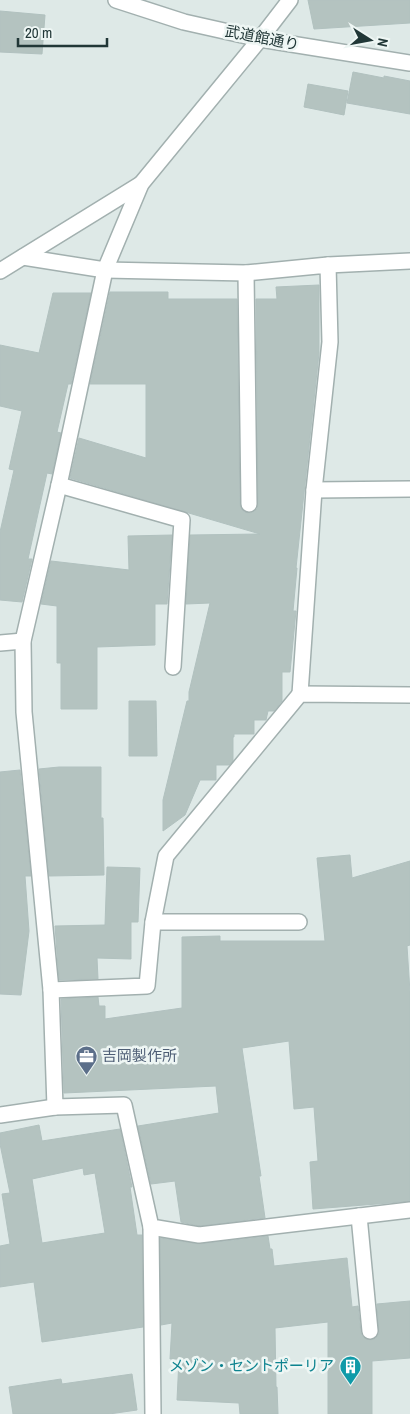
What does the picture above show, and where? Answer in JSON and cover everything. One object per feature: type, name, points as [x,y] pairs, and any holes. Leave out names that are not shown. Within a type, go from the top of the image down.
[{"type":"street","name":"武道館通り","points":[[116,0],[184,22],[260,40],[410,63]]},
{"type":"street","points":[[55,1107],[51,990],[24,712],[23,641],[105,270],[141,184],[260,40],[290,0]]},
{"type":"street","points":[[0,271],[141,184]]},
{"type":"street","points":[[23,257],[105,270],[246,273],[328,265],[410,261]]},
{"type":"street","points":[[51,990],[147,986],[154,922],[166,856],[300,694],[314,490],[330,342],[328,265]]},
{"type":"street","points":[[246,273],[249,504]]},
{"type":"street","points":[[59,485],[182,520],[173,668]]},
{"type":"street","points":[[314,490],[410,489]]},
{"type":"street","points":[[0,643],[23,641]]},
{"type":"street","points":[[300,694],[410,695]]},
{"type":"street","points":[[154,922],[299,922]]},
{"type":"street","points":[[0,1115],[55,1107],[124,1105],[151,1226],[153,1414]]},
{"type":"street","points":[[151,1226],[199,1235],[410,1210]]},
{"type":"street","points":[[359,1216],[370,1331]]},
{"type":"building","points":[[308,0],[410,0],[410,23],[314,29]]},
{"type":"building","points":[[0,11],[45,15],[42,54],[0,52]]},
{"type":"building","points":[[353,72],[410,81],[410,114],[347,103]]},
{"type":"building","points":[[308,84],[348,91],[344,115],[304,107]]},
{"type":"building","points":[[319,285],[319,353],[296,568],[293,611],[296,611],[290,672],[282,672],[282,701],[274,711],[268,711],[266,720],[254,720],[254,734],[234,734],[233,761],[229,765],[216,765],[216,780],[200,780],[185,815],[163,831],[163,800],[187,701],[189,701],[189,692],[210,603],[186,604],[190,535],[260,534],[70,478],[79,438],[146,458],[146,384],[90,384],[110,292],[168,292],[168,299],[237,299],[240,504],[244,512],[250,513],[257,509],[258,504],[256,299],[277,299],[276,287]]},
{"type":"building","points":[[53,293],[91,293],[71,384],[68,384],[57,432],[61,433],[52,474],[47,473],[28,559],[32,559],[22,602],[0,600],[0,532],[14,470],[9,469],[22,411],[0,406],[0,345],[39,353]]},
{"type":"building","points":[[172,535],[167,604],[155,604],[155,645],[97,647],[97,709],[61,709],[61,663],[57,663],[57,606],[41,604],[51,561],[129,570],[128,536]]},
{"type":"building","points":[[129,701],[156,701],[157,756],[129,756]]},
{"type":"building","points":[[101,767],[104,875],[49,876],[39,769]]},
{"type":"building","points":[[20,770],[31,876],[25,876],[29,931],[21,995],[0,994],[0,772]]},
{"type":"building","points":[[350,855],[352,878],[410,861],[410,945],[407,946],[410,992],[410,1201],[313,1209],[310,1162],[318,1161],[314,1107],[294,1109],[289,1041],[242,1048],[261,1176],[259,1176],[265,1218],[199,1226],[181,1222],[175,1181],[151,1184],[138,1126],[219,1113],[216,1086],[64,1093],[61,999],[98,997],[99,1006],[105,1006],[105,1019],[182,1008],[182,937],[220,936],[220,941],[325,941],[317,858]]},
{"type":"building","points":[[107,867],[140,868],[138,922],[131,922],[131,959],[97,958],[98,979],[59,980],[55,926],[105,925]]},
{"type":"building","points":[[39,1125],[42,1141],[120,1129],[132,1187],[130,1187],[137,1235],[142,1235],[143,1327],[42,1342],[34,1282],[0,1287],[0,1246],[10,1244],[2,1194],[10,1193],[0,1144],[0,1133]],"holes":[[[83,1168],[84,1175],[95,1173],[105,1233],[42,1243],[32,1179]]]},
{"type":"building","points":[[268,1236],[274,1266],[347,1258],[352,1307],[358,1306],[361,1332],[362,1336],[366,1339],[371,1340],[379,1334],[377,1304],[410,1301],[410,1358],[372,1361],[372,1414],[328,1414],[328,1322],[275,1328],[278,1414],[240,1414],[239,1403],[177,1400],[179,1359],[170,1359],[172,1323],[161,1325],[160,1238],[200,1244]]},
{"type":"building","points":[[132,1374],[137,1410],[109,1414],[13,1414],[9,1387],[61,1379],[62,1384]]},
{"type":"place","name":"吉岡製作所","points":[[86,1075]]},
{"type":"place","name":"メゾン・セントポーリア","points":[[350,1385]]}]
